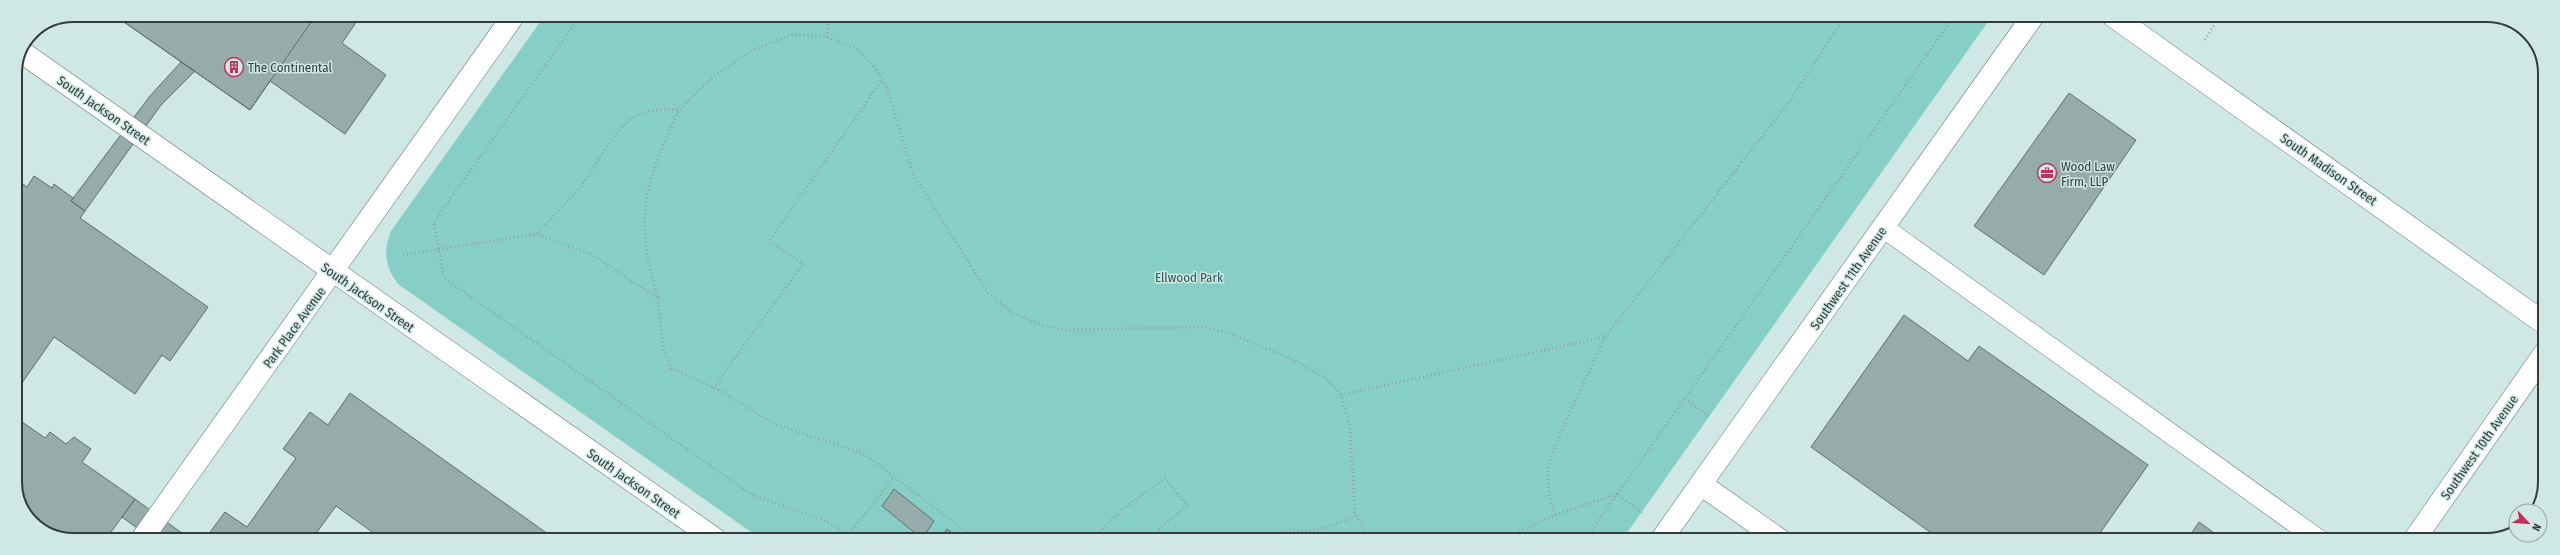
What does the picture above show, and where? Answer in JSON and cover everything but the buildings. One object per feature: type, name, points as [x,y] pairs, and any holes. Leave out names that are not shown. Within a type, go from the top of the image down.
[{"type":"street","name":"Park Place Avenue","points":[[146,533],[333,273],[509,22]]},
{"type":"street","name":"Southwest 11th Avenue","points":[[1667,533],[2030,22]]},
{"type":"street","name":"South Madison Street","points":[[2121,22],[2538,319]]},
{"type":"street","name":"South Jackson Street","points":[[25,56],[333,273],[706,533]]},
{"type":"street","name":"Southwest 10th Avenue","points":[[2419,533],[2538,363]]},
{"type":"street","points":[[1702,484],[1770,533]]},
{"type":"lane","points":[[1884,228],[2309,533]]},
{"type":"path","points":[[576,22],[434,222],[444,278],[730,481],[752,495],[821,519],[847,533]]},
{"type":"path","points":[[827,37],[829,22]]},
{"type":"path","points":[[1555,515],[1550,496],[1548,467],[1561,432],[1605,337],[1789,102],[1841,22]]},
{"type":"path","points":[[1590,533],[1950,22]]},
{"type":"path","points":[[2204,40],[2216,22]]},
{"type":"path","points":[[968,533],[864,454],[775,424],[713,388],[671,368],[663,347],[658,298],[649,267],[644,226],[647,192],[659,154],[680,110],[714,76],[753,50],[794,34],[827,37],[858,49],[876,68],[887,88],[913,174],[988,294],[1011,312],[1042,325],[1066,330],[1204,327],[1229,333],[1294,360],[1328,380],[1341,395],[1350,427],[1352,494],[1357,516],[1366,533]]},
{"type":"path","points":[[713,388],[803,264],[769,241],[882,80]]},
{"type":"path","points":[[536,234],[582,184],[616,132],[638,114],[659,107],[680,110]]},
{"type":"path","points":[[403,255],[439,251],[536,234],[590,254],[658,298]]},
{"type":"path","points":[[1341,395],[1605,337]]},
{"type":"path","points":[[1685,399],[1709,416]]},
{"type":"path","points":[[850,533],[894,477]]},
{"type":"path","points":[[1099,533],[1112,520],[1166,478],[1187,506],[1157,530],[1160,533]]},
{"type":"path","points":[[1516,533],[1555,515],[1617,494]]},
{"type":"path","points":[[1617,494],[1642,512]]},
{"type":"path","points":[[1278,533],[1288,530],[1315,531],[1357,516]]},
{"type":"green space","name":"Ellwood Park","points":[[540,22],[1988,22],[1627,533],[752,533],[398,284],[390,271],[386,252],[388,238],[391,231]]},
{"type":"place","name":"The Continental","points":[[234,67]]},
{"type":"place","name":"Wood Law Firm, LLP","points":[[2047,173]]}]
